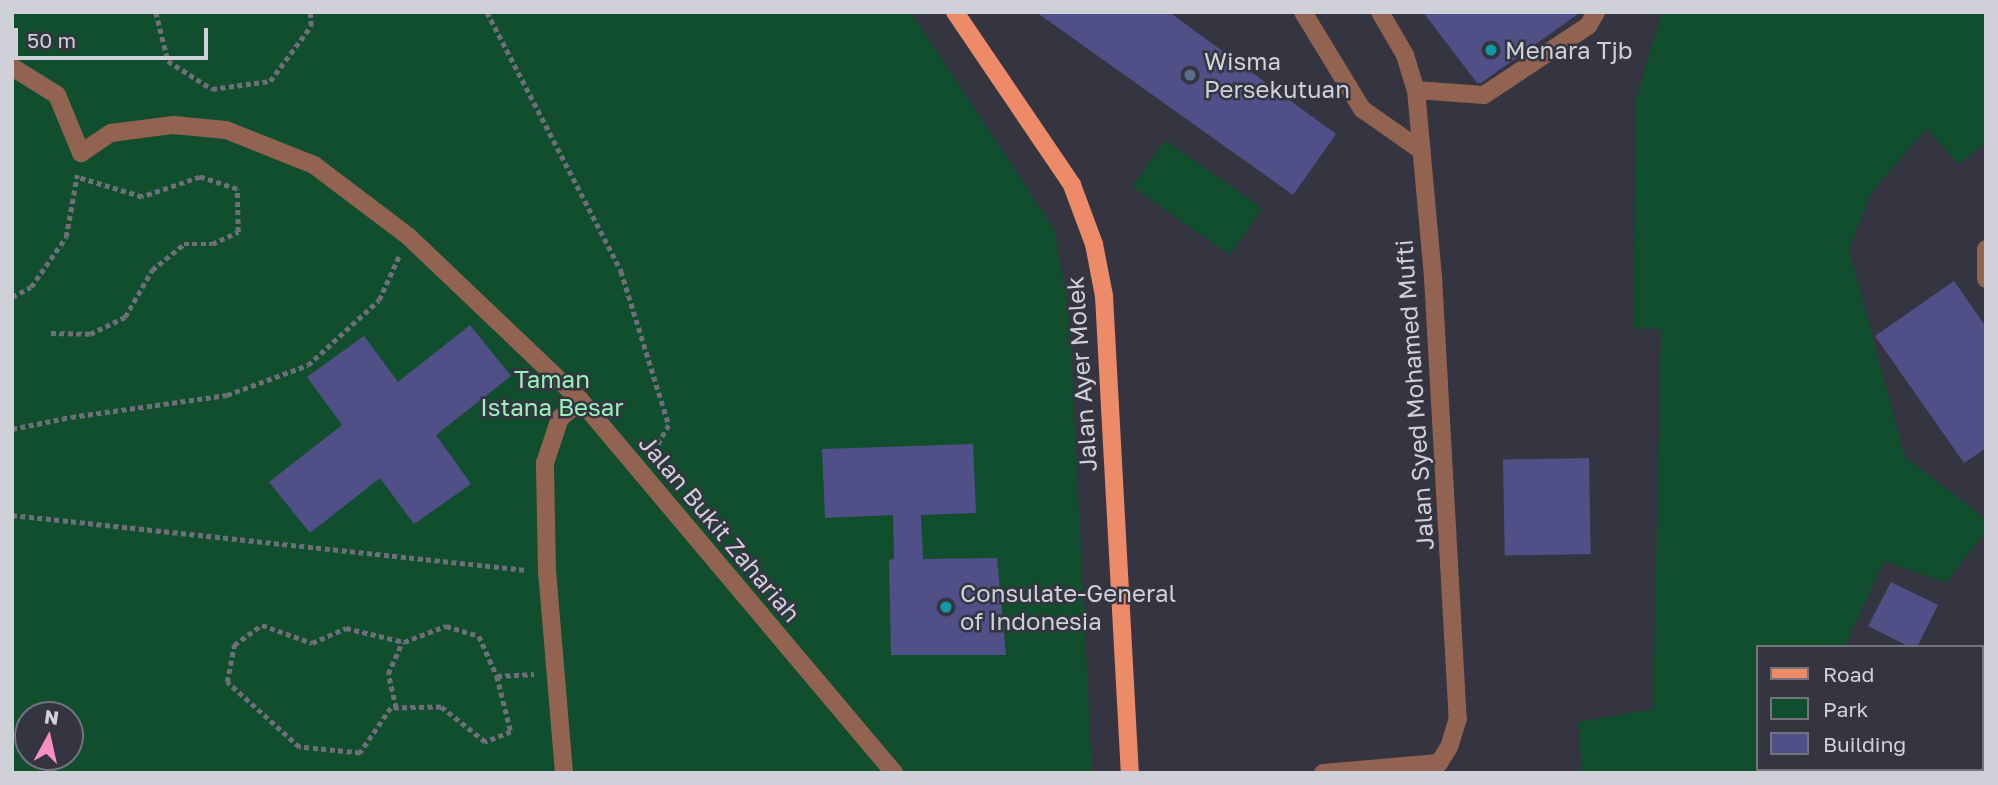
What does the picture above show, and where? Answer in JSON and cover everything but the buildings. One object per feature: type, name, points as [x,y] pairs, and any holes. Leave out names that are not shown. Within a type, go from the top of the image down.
[{"type":"main road","name":"Jalan Ayer Molek","points":[[955,12],[1072,185],[1094,244],[1104,296],[1130,773]]},
{"type":"street","points":[[1303,12],[1362,109],[1422,151]]},
{"type":"street","name":"Jalan Syed Mohamed Mufti","points":[[1380,12],[1405,55],[1416,90],[1422,151],[1441,409],[1458,718],[1446,768]]},
{"type":"street","points":[[1416,90],[1484,96],[1588,26],[1596,12]]},
{"type":"street","points":[[12,66],[57,95],[81,153]]},
{"type":"street","name":"Jalan Bukit Zahariah","points":[[81,153],[111,133],[173,125],[226,130],[314,165],[408,236],[582,401],[894,773]]},
{"type":"street","points":[[1986,249],[1986,279]]},
{"type":"street","points":[[564,773],[547,572],[545,463],[559,418],[582,401]]},
{"type":"street","points":[[1323,773],[1446,768]]},
{"type":"path","points":[[156,12],[168,61],[212,89],[270,81],[311,26],[310,12]]},
{"type":"path","points":[[487,12],[621,271],[669,425],[642,474]]},
{"type":"path","points":[[12,297],[31,287],[66,237],[81,153]]},
{"type":"path","points":[[51,333],[90,334],[125,317],[152,270],[184,244],[212,244],[237,232],[237,189],[200,177],[142,197],[77,177]]},
{"type":"path","points":[[12,429],[71,417],[227,395],[308,365],[379,300],[408,236]]},
{"type":"path","points":[[12,516],[547,572]]},
{"type":"path","points":[[262,625],[312,643],[346,628],[402,642],[446,626],[479,636],[497,676],[512,732],[485,742],[441,707],[391,708],[360,753],[299,747],[227,682],[234,645],[262,625]]},
{"type":"path","points":[[397,708],[388,674],[402,642]]},
{"type":"path","points":[[497,676],[556,673]]},
{"type":"green space","name":"Taman Istana Besar","points":[[12,12],[911,12],[1054,229],[1069,308],[1092,773],[12,773]]},
{"type":"green space","points":[[1662,12],[1986,12],[1986,143],[1959,164],[1926,129],[1871,193],[1849,249],[1905,457],[1986,519],[1986,531],[1946,583],[1884,561],[1846,645],[1756,645],[1756,771],[1844,771],[1842,773],[1582,773],[1578,722],[1653,709],[1661,329],[1634,328],[1635,102]]},
{"type":"green space","points":[[1165,140],[1262,208],[1230,255],[1132,187]]},
{"type":"place","name":"Menara Tjb","points":[[1491,50]]},
{"type":"place","name":"Wisma Persekutuan","points":[[1190,75]]},
{"type":"place","name":"Consulate-General of Indonesia","points":[[946,607]]}]
